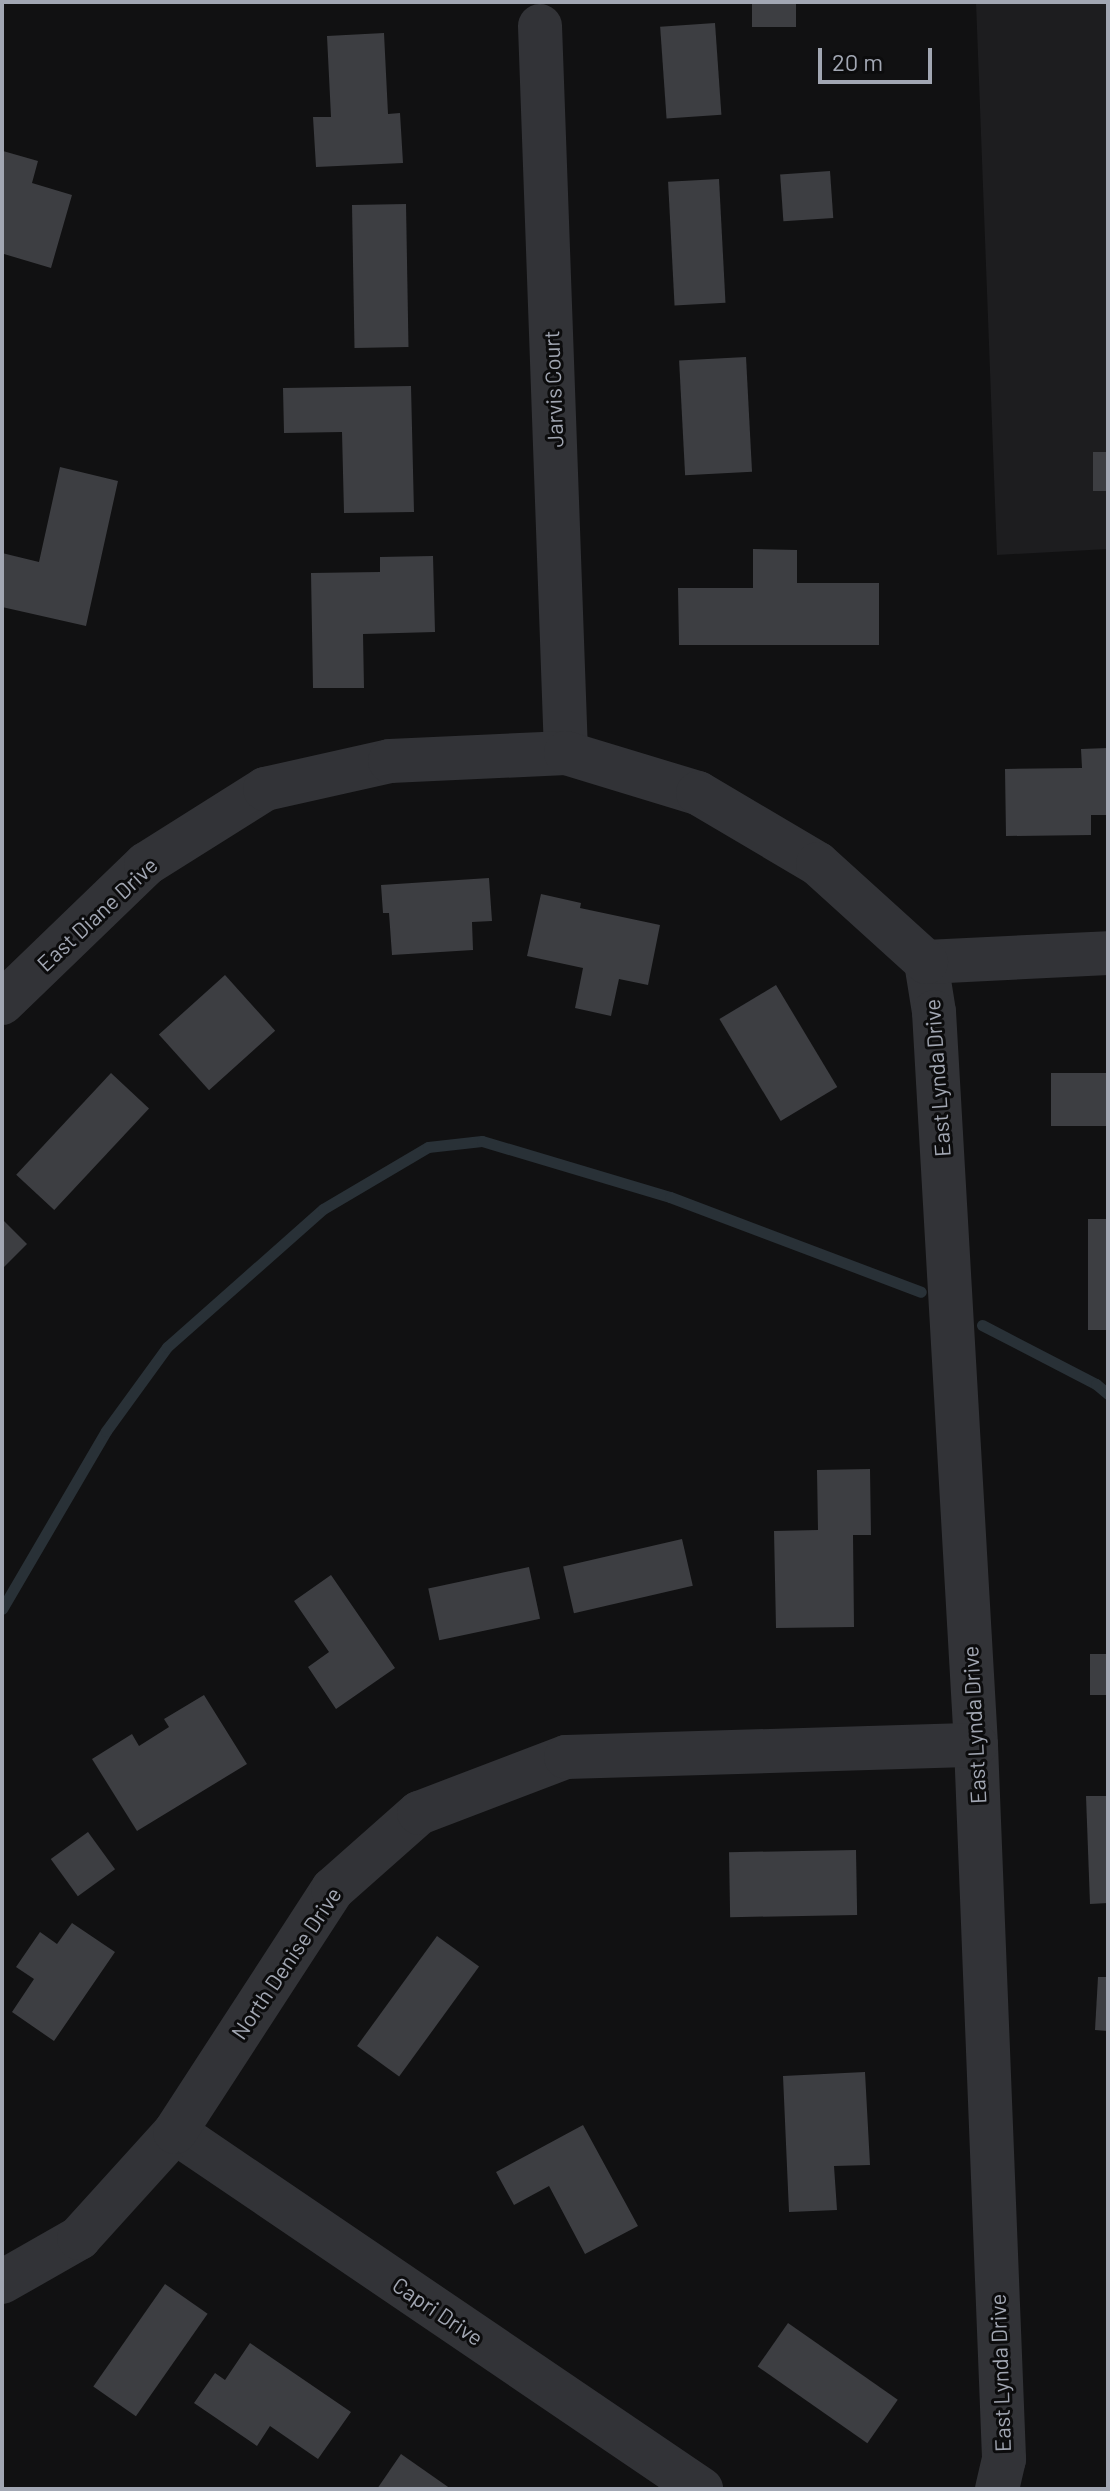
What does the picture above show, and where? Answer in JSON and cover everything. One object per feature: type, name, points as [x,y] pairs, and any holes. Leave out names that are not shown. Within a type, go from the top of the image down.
[{"type":"street","name":"Jarvis Court","points":[[540,26],[566,753]]},
{"type":"street","name":"East Diane Drive","points":[[2,1003],[146,864],[265,789],[390,761],[566,753],[698,793],[818,864],[926,962]]},
{"type":"street","points":[[926,962],[1108,953]]},
{"type":"street","name":"East Lynda Drive","points":[[926,962],[934,1012],[976,1745],[1004,2459],[997,2489]]},
{"type":"street","name":"North Denise Drive","points":[[2,2282],[79,2238],[175,2132],[333,1889],[419,1813],[566,1757],[976,1745]]},
{"type":"street","name":"Capri Drive","points":[[175,2132],[701,2489]]},
{"type":"shaded area","points":[[976,2],[1108,2],[1108,549],[997,555]]},
{"type":"building","points":[[752,2],[796,2],[796,27],[752,27]]},
{"type":"building","points":[[715,23],[721,115],[667,119],[660,27]]},
{"type":"building","points":[[384,33],[388,114],[400,113],[403,163],[316,167],[313,117],[331,117],[327,36]]},
{"type":"building","points":[[3,151],[38,161],[32,183],[72,195],[51,268],[4,254]]},
{"type":"building","points":[[830,171],[833,218],[783,221],[780,174]]},
{"type":"building","points":[[719,179],[725,303],[675,305],[668,182]]},
{"type":"building","points":[[406,204],[408,347],[355,348],[352,205]]},
{"type":"building","points":[[746,357],[752,472],[685,475],[679,361]]},
{"type":"building","points":[[411,386],[414,512],[344,513],[342,432],[284,433],[283,388]]},
{"type":"building","points":[[1093,452],[1108,452],[1108,491],[1093,491]]},
{"type":"building","points":[[60,467],[118,481],[86,626],[2,607],[2,553],[39,562]]},
{"type":"building","points":[[753,549],[797,550],[797,583],[879,583],[879,645],[679,645],[678,588],[753,588]]},
{"type":"building","points":[[433,556],[435,632],[363,634],[364,688],[313,688],[311,573],[380,572],[380,557]]},
{"type":"building","points":[[1108,748],[1108,815],[1091,815],[1091,835],[1006,836],[1005,769],[1082,768],[1081,749]]},
{"type":"building","points":[[489,878],[492,921],[472,922],[473,950],[392,955],[389,913],[383,913],[381,885]]},
{"type":"building","points":[[541,894],[581,903],[580,908],[660,925],[648,985],[619,979],[611,1016],[575,1008],[583,968],[527,956]]},
{"type":"building","points":[[225,975],[275,1031],[209,1090],[159,1035]]},
{"type":"building","points":[[776,985],[837,1087],[781,1121],[719,1019]]},
{"type":"building","points":[[111,1073],[149,1108],[54,1210],[16,1175]]},
{"type":"building","points":[[1051,1073],[1108,1073],[1108,1126],[1051,1126]]},
{"type":"building","points":[[2,1219],[27,1244],[2,1269]]},
{"type":"building","points":[[1088,1219],[1108,1219],[1108,1330],[1088,1330]]},
{"type":"building","points":[[870,1469],[871,1535],[853,1535],[854,1627],[776,1628],[774,1531],[818,1530],[817,1470]]},
{"type":"building","points":[[682,1539],[693,1586],[574,1613],[563,1566]]},
{"type":"building","points":[[529,1567],[540,1619],[439,1640],[428,1588]]},
{"type":"building","points":[[331,1575],[395,1668],[336,1709],[308,1667],[329,1652],[294,1601]]},
{"type":"building","points":[[1090,1654],[1108,1654],[1108,1695],[1090,1695]]},
{"type":"building","points":[[204,1695],[247,1764],[137,1831],[92,1759],[132,1734],[139,1746],[169,1727],[164,1719]]},
{"type":"building","points":[[1086,1796],[1108,1796],[1108,1903],[1090,1904]]},
{"type":"building","points":[[88,1832],[115,1869],[78,1896],[51,1859]]},
{"type":"building","points":[[856,1850],[857,1915],[730,1917],[729,1852]]},
{"type":"building","points":[[72,1923],[115,1952],[54,2041],[12,2012],[34,1979],[16,1967],[40,1932],[57,1944]]},
{"type":"building","points":[[437,1936],[479,1967],[399,2077],[357,2046]]},
{"type":"building","points":[[1098,1977],[1108,1977],[1108,2031],[1095,2030]]},
{"type":"building","points":[[865,2072],[870,2165],[834,2166],[837,2210],[789,2212],[783,2076]]},
{"type":"building","points":[[583,2125],[638,2226],[585,2254],[549,2186],[514,2205],[496,2172]]},
{"type":"building","points":[[165,2284],[208,2314],[136,2416],[93,2386]]},
{"type":"building","points":[[788,2323],[898,2400],[867,2443],[758,2366]]},
{"type":"building","points":[[250,2343],[351,2412],[318,2459],[270,2426],[257,2446],[194,2403],[215,2373],[225,2380]]},
{"type":"building","points":[[401,2454],[451,2489],[377,2489]]},
{"type":"waterway","points":[[2,1609],[106,1431],[167,1347],[323,1209],[428,1147],[482,1141],[670,1197],[921,1292]]},
{"type":"waterway","points":[[982,1325],[1096,1384],[1108,1394]]}]
